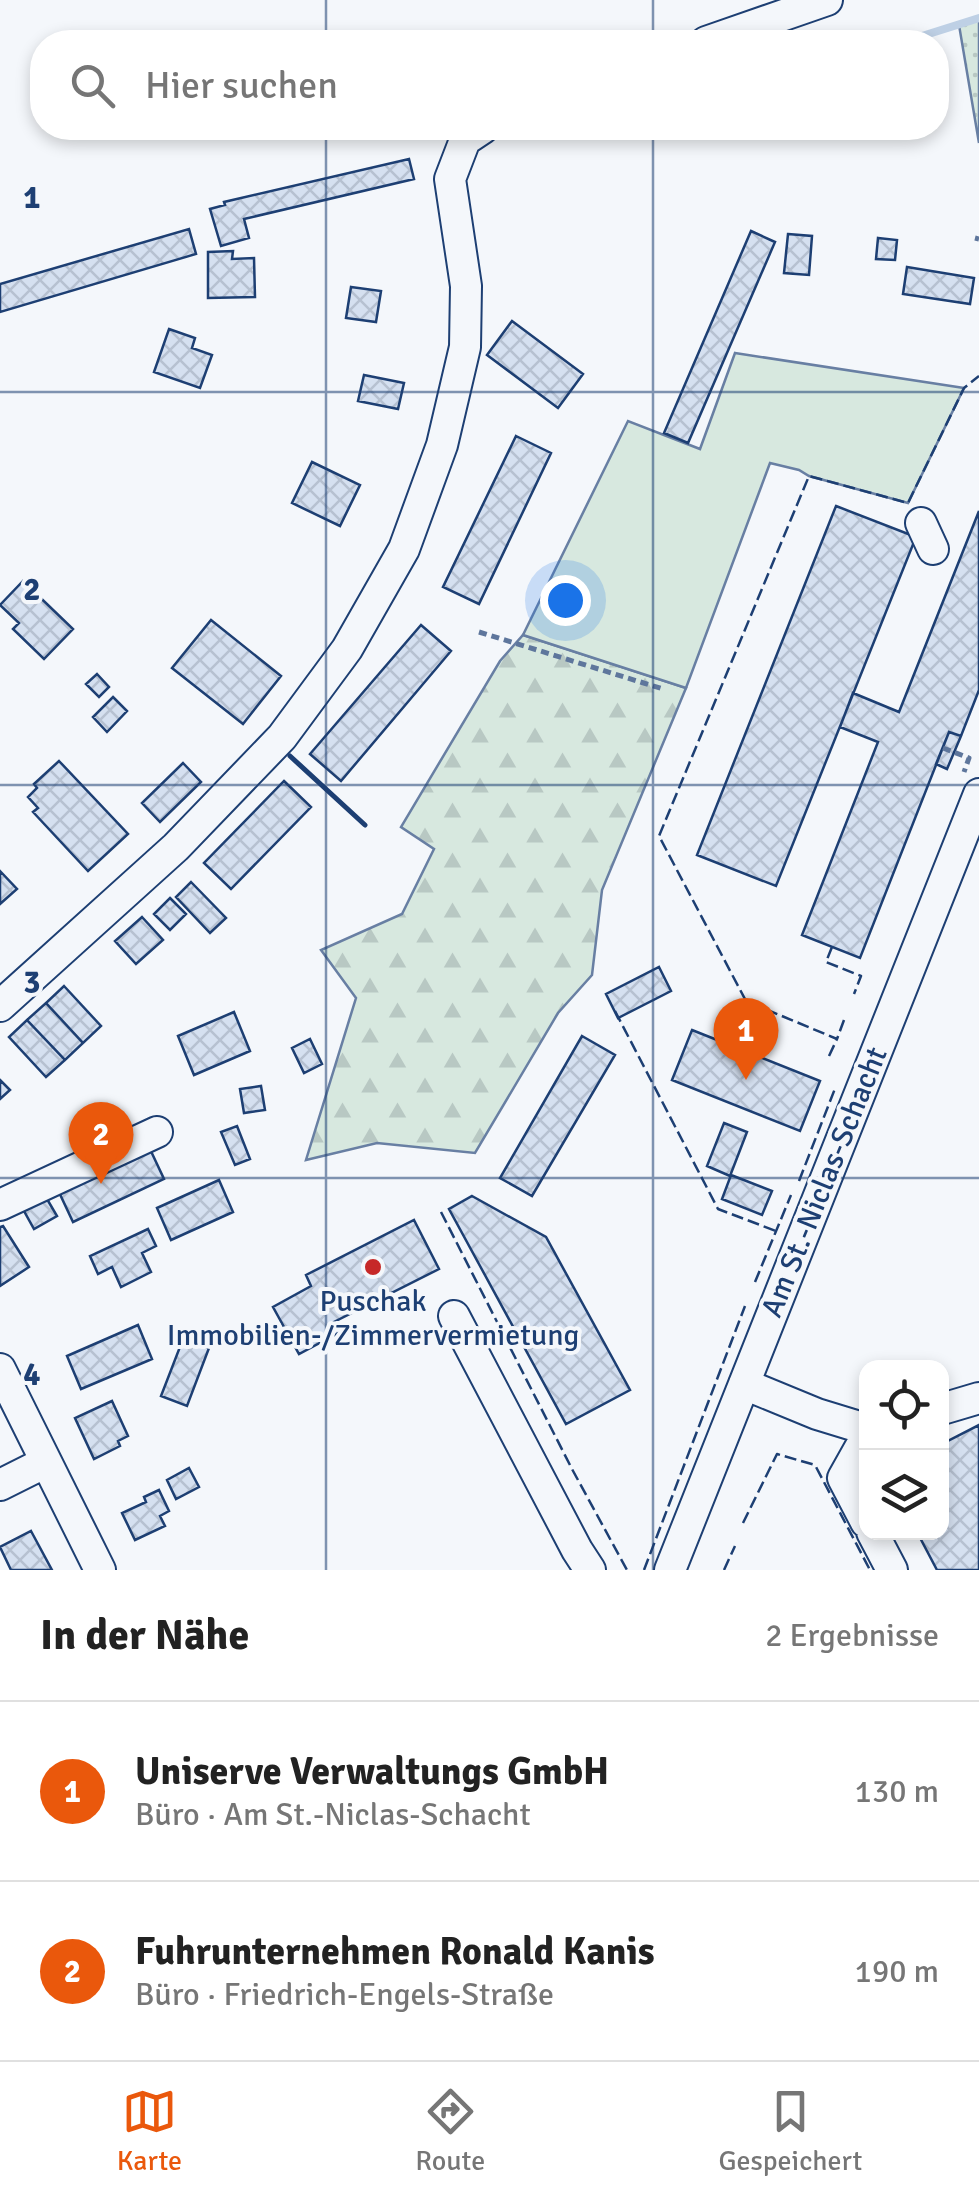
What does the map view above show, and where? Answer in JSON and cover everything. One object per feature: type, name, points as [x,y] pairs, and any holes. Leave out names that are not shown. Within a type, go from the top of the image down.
[{"type":"street","points":[[741,30],[827,0]]},
{"type":"street","points":[[0,1006],[176,847],[282,737],[347,649],[404,548],[442,444],[465,346],[466,286],[450,180],[471,140]]},
{"type":"street","name":"Am St.-Niclas-Schacht","points":[[670,1570],[979,794]]},
{"type":"street","points":[[0,1205],[157,1132]]},
{"type":"street","points":[[454,1316],[590,1570]]},
{"type":"street","points":[[0,1369],[100,1570]]},
{"type":"street","points":[[744,1384],[859,1427]]},
{"type":"street","points":[[949,1407],[979,1398]]},
{"type":"street","points":[[859,1449],[843,1478],[859,1509]]},
{"type":"street","points":[[0,1485],[46,1462]]},
{"type":"street","points":[[876,1540],[892,1570]]},
{"type":"path","points":[[479,632],[662,689]]},
{"type":"green space","points":[[979,20],[979,143],[959,25]]},
{"type":"green space","points":[[735,353],[964,388],[908,503],[770,463],[686,688],[523,635],[628,421],[700,449]]},
{"type":"green space","points":[[523,635],[686,688],[602,890],[592,975],[558,1013],[475,1153],[377,1143],[306,1160],[356,998],[321,950],[402,914],[434,849],[401,827],[500,661]]},
{"type":"building","points":[[409,159],[414,179],[244,219],[249,238],[221,246],[210,209],[225,205],[224,202]]},
{"type":"building","points":[[189,229],[196,254],[0,312],[0,284]]},
{"type":"building","points":[[751,231],[775,242],[688,443],[664,433]]},
{"type":"building","points":[[788,234],[812,236],[809,275],[784,273]]},
{"type":"building","points":[[878,238],[897,240],[895,260],[876,259]]},
{"type":"building","points":[[233,251],[232,259],[254,258],[255,297],[208,298],[208,252]]},
{"type":"building","points":[[907,267],[974,278],[970,304],[903,294]]},
{"type":"building","points":[[351,287],[381,291],[376,322],[346,318]]},
{"type":"building","points":[[512,321],[583,374],[558,408],[487,355]]},
{"type":"building","points":[[169,329],[195,338],[192,348],[212,355],[200,388],[154,372]]},
{"type":"building","points":[[364,375],[404,383],[398,409],[358,401]]},
{"type":"building","points":[[516,436],[551,453],[479,604],[443,587]]},
{"type":"building","points":[[312,462],[360,485],[340,526],[292,503]]},
{"type":"building","points":[[836,506],[916,537],[776,886],[697,855]]},
{"type":"building","points":[[979,511],[979,690],[961,736],[949,732],[860,958],[802,935],[878,742],[840,727],[853,693],[899,712]]},
{"type":"building","points":[[23,581],[73,629],[44,659],[13,629],[19,623],[0,605]]},
{"type":"building","points":[[211,620],[281,676],[243,724],[172,668]]},
{"type":"building","points":[[421,625],[451,651],[341,781],[310,754]]},
{"type":"building","points":[[97,674],[109,687],[99,697],[86,684]]},
{"type":"building","points":[[113,697],[127,711],[107,732],[93,717]]},
{"type":"building","points":[[949,732],[961,736],[947,769],[936,764]]},
{"type":"building","points":[[59,761],[128,834],[88,871],[33,812],[38,808],[28,797],[37,788],[34,784]]},
{"type":"building","points":[[183,763],[201,782],[160,822],[142,803]]},
{"type":"building","points":[[284,781],[311,807],[231,889],[204,863]]},
{"type":"building","points":[[0,871],[17,889],[0,904]]},
{"type":"building","points":[[191,882],[226,918],[210,933],[176,897]]},
{"type":"building","points":[[170,898],[186,914],[170,930],[154,914]]},
{"type":"building","points":[[142,917],[163,940],[136,964],[115,941]]},
{"type":"building","points":[[659,967],[671,991],[618,1018],[606,994]]},
{"type":"building","points":[[64,986],[101,1026],[83,1043],[46,1003]]},
{"type":"building","points":[[46,1003],[83,1043],[65,1060],[27,1020]]},
{"type":"building","points":[[234,1012],[250,1051],[194,1075],[178,1036]]},
{"type":"building","points":[[27,1020],[65,1060],[46,1077],[9,1037]]},
{"type":"building","points":[[692,1030],[820,1081],[800,1131],[672,1080]]},
{"type":"building","points":[[582,1036],[615,1055],[532,1196],[500,1178]]},
{"type":"building","points":[[310,1039],[322,1064],[304,1073],[292,1048]]},
{"type":"building","points":[[0,1080],[10,1090],[0,1099]]},
{"type":"building","points":[[261,1086],[265,1110],[244,1113],[240,1089]]},
{"type":"building","points":[[724,1123],[747,1132],[730,1176],[707,1166]]},
{"type":"building","points":[[237,1126],[250,1159],[235,1165],[221,1132]]},
{"type":"building","points":[[149,1147],[164,1179],[73,1222],[58,1190]]},
{"type":"building","points":[[731,1175],[772,1191],[762,1215],[722,1199]]},
{"type":"building","points":[[219,1180],[233,1212],[171,1240],[157,1208]]},
{"type":"building","points":[[472,1196],[546,1237],[630,1390],[566,1424],[449,1209]]},
{"type":"building","points":[[47,1199],[57,1216],[34,1229],[24,1211]]},
{"type":"building","points":[[414,1220],[439,1269],[334,1322],[340,1332],[299,1354],[273,1307],[311,1286],[306,1275]]},
{"type":"building","points":[[3,1226],[29,1267],[0,1286],[0,1227]]},
{"type":"building","points":[[148,1229],[156,1246],[142,1253],[151,1272],[121,1287],[112,1267],[98,1274],[90,1256]]},
{"type":"building","points":[[138,1325],[152,1359],[81,1389],[67,1356]]},
{"type":"building","points":[[183,1339],[209,1348],[187,1406],[161,1396]]},
{"type":"building","points":[[112,1401],[128,1436],[118,1441],[120,1446],[94,1459],[75,1418]]},
{"type":"building","points":[[979,1425],[979,1570],[937,1570],[921,1540],[949,1540],[949,1440]]},
{"type":"building","points":[[189,1468],[199,1487],[176,1499],[167,1480]]},
{"type":"building","points":[[159,1490],[169,1511],[160,1516],[165,1526],[135,1540],[122,1513],[146,1502],[144,1497]]},
{"type":"building","points":[[31,1531],[52,1570],[11,1570],[0,1547]]},
{"type":"waterway","points":[[941,30],[979,18]]},
{"type":"fence","points":[[844,1020],[837,1039],[746,1001],[659,836],[809,476],[908,503],[964,388],[979,376]]},
{"type":"fence","points":[[832,947],[826,962],[861,976],[854,994]]},
{"type":"fence","points":[[615,1011],[718,1209],[776,1231]]},
{"type":"fence","points":[[829,1056],[837,1039]]},
{"type":"fence","points":[[799,1181],[836,1086]]},
{"type":"fence","points":[[755,1282],[791,1195]]},
{"type":"fence","points":[[441,1212],[627,1570]]},
{"type":"fence","points":[[644,1570],[745,1306]]},
{"type":"fence","points":[[743,1523],[777,1454],[815,1465],[870,1570]]},
{"type":"fence","points":[[724,1570],[735,1546]]},
{"type":"wall","points":[[290,756],[365,825]]},
{"type":"place","name":"Uniserve Verwaltungs GmbH","points":[[746,1080]]},
{"type":"place","name":"Fuhrunternehmen Ronald Kanis","points":[[101,1184]]},
{"type":"place","name":"Puschak Immobilien-/Zimmervermietung","points":[[373,1267]]}]
